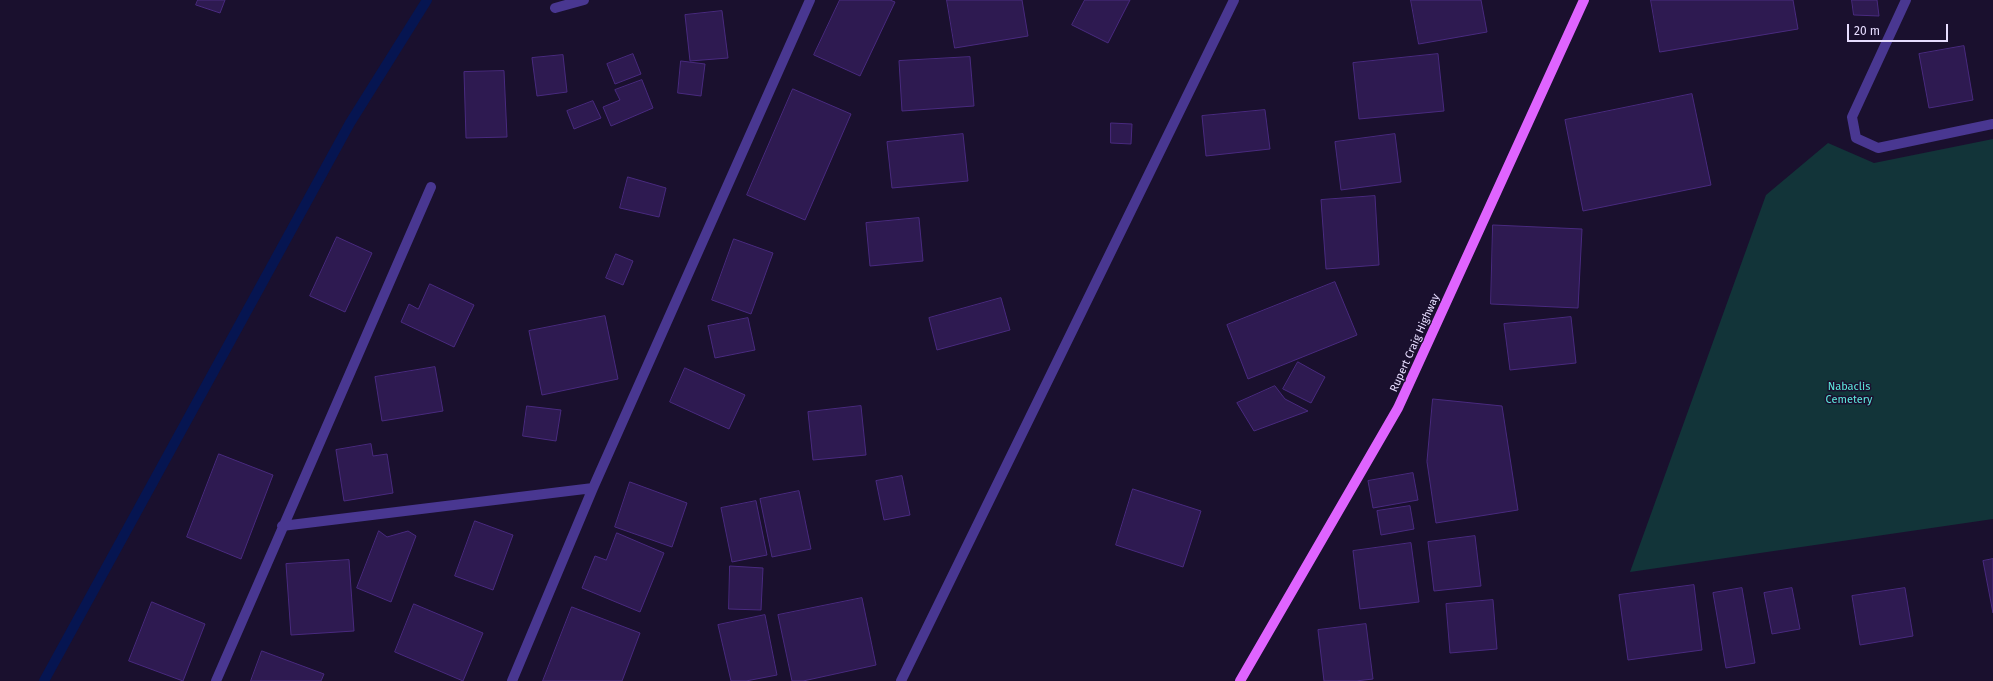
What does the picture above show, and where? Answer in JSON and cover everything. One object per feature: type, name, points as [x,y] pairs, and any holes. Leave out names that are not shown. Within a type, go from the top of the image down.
[{"type":"main road","name":"Rupert Craig Highway","points":[[1240,681],[1398,408],[1584,0]]},
{"type":"street","points":[[555,8],[584,0]]},
{"type":"street","points":[[512,681],[593,488],[810,0]]},
{"type":"street","points":[[901,681],[1234,0]]},
{"type":"street","points":[[1906,0],[1852,117],[1856,138],[1878,148],[1993,124]]},
{"type":"street","points":[[216,681],[282,526],[431,187]]},
{"type":"street","points":[[282,526],[593,488]]},
{"type":"green space","name":"Nabaclis Cemetery","points":[[1993,139],[1993,519],[1630,572],[1766,195],[1828,143],[1874,163]]},
{"type":"building","points":[[198,0],[225,0],[220,13],[196,5]]},
{"type":"building","points":[[840,0],[890,0],[895,2],[860,76],[814,55]]},
{"type":"building","points":[[947,0],[1022,0],[1028,36],[955,48]]},
{"type":"building","points":[[1085,0],[1130,0],[1108,43],[1072,25]]},
{"type":"building","points":[[1411,0],[1481,0],[1487,32],[1419,44]]},
{"type":"building","points":[[1651,0],[1793,0],[1798,29],[1660,52]]},
{"type":"building","points":[[1852,0],[1877,0],[1879,16],[1854,15]]},
{"type":"building","points":[[722,11],[728,58],[690,61],[685,15]]},
{"type":"building","points":[[1964,46],[1973,100],[1929,108],[1919,54]]},
{"type":"building","points":[[633,54],[641,74],[615,84],[607,64]]},
{"type":"building","points":[[1438,54],[1444,111],[1359,119],[1353,63]]},
{"type":"building","points":[[563,55],[567,92],[537,96],[532,58]]},
{"type":"building","points":[[970,57],[974,106],[902,111],[899,61]]},
{"type":"building","points":[[681,61],[705,64],[701,96],[678,93]]},
{"type":"building","points":[[504,71],[507,137],[466,138],[464,72]]},
{"type":"building","points":[[642,80],[653,108],[611,126],[603,107],[620,100],[615,90]]},
{"type":"building","points":[[793,89],[851,114],[805,220],[747,195]]},
{"type":"building","points":[[1692,94],[1711,185],[1583,211],[1565,120]]},
{"type":"building","points":[[593,101],[601,118],[574,129],[567,111]]},
{"type":"building","points":[[1265,110],[1270,149],[1206,156],[1202,116]]},
{"type":"building","points":[[1111,123],[1132,124],[1131,144],[1111,143]]},
{"type":"building","points":[[963,134],[968,181],[892,188],[887,142]]},
{"type":"building","points":[[1395,134],[1401,182],[1341,190],[1335,142]]},
{"type":"building","points":[[628,177],[666,188],[659,217],[620,208]]},
{"type":"building","points":[[1375,196],[1379,265],[1326,269],[1321,200]]},
{"type":"building","points":[[919,218],[923,261],[870,266],[866,223]]},
{"type":"building","points":[[1493,225],[1582,229],[1578,308],[1491,304]]},
{"type":"building","points":[[337,237],[372,253],[345,312],[310,296]]},
{"type":"building","points":[[734,239],[773,253],[751,314],[712,300]]},
{"type":"building","points":[[616,254],[633,261],[623,285],[606,278]]},
{"type":"building","points":[[1335,282],[1357,335],[1248,379],[1227,325]]},
{"type":"building","points":[[430,284],[474,305],[454,347],[401,322],[409,304],[418,309]]},
{"type":"building","points":[[1001,298],[1010,330],[937,350],[929,318]]},
{"type":"building","points":[[605,316],[618,379],[542,395],[529,331]]},
{"type":"building","points":[[1571,317],[1576,363],[1510,370],[1504,324]]},
{"type":"building","points":[[748,318],[755,350],[715,358],[708,326]]},
{"type":"building","points":[[1298,362],[1325,377],[1311,403],[1283,389]]},
{"type":"building","points":[[435,367],[443,411],[382,421],[375,377]]},
{"type":"building","points":[[685,368],[745,395],[729,429],[670,402]]},
{"type":"building","points":[[1275,386],[1285,399],[1308,411],[1254,431],[1237,403]]},
{"type":"building","points":[[1433,399],[1502,406],[1518,510],[1436,523],[1427,462]]},
{"type":"building","points":[[527,406],[561,410],[556,441],[523,436]]},
{"type":"building","points":[[861,406],[866,455],[813,460],[808,412]]},
{"type":"building","points":[[371,444],[373,456],[387,454],[393,493],[344,501],[336,450]]},
{"type":"building","points":[[219,454],[273,475],[241,559],[187,537]]},
{"type":"building","points":[[1413,473],[1418,500],[1373,508],[1368,481]]},
{"type":"building","points":[[902,476],[910,515],[884,520],[876,481]]},
{"type":"building","points":[[630,482],[687,503],[672,547],[615,527]]},
{"type":"building","points":[[1133,489],[1201,511],[1183,567],[1116,545]]},
{"type":"building","points":[[799,491],[811,549],[772,557],[760,499]]},
{"type":"building","points":[[756,501],[767,555],[732,562],[721,508]]},
{"type":"building","points":[[1410,506],[1414,529],[1381,535],[1377,511]]},
{"type":"building","points":[[475,521],[513,535],[493,590],[455,576]]},
{"type":"building","points":[[379,531],[387,537],[408,531],[416,536],[391,602],[357,588]]},
{"type":"building","points":[[617,533],[664,553],[640,612],[582,588],[595,556],[606,560]]},
{"type":"building","points":[[1475,536],[1481,586],[1434,591],[1428,542]]},
{"type":"building","points":[[1411,543],[1419,602],[1360,609],[1353,551]]},
{"type":"building","points":[[1993,559],[1993,613],[1983,561]]},
{"type":"building","points":[[349,560],[354,631],[291,635],[286,564]]},
{"type":"building","points":[[730,566],[763,568],[761,610],[729,609]]},
{"type":"building","points":[[1694,585],[1702,650],[1628,660],[1619,595]]},
{"type":"building","points":[[1742,588],[1755,663],[1726,668],[1713,593]]},
{"type":"building","points":[[1792,588],[1800,629],[1772,634],[1764,593]]},
{"type":"building","points":[[1905,588],[1913,636],[1860,645],[1852,596]]},
{"type":"building","points":[[862,598],[876,665],[803,681],[792,681],[778,615]]},
{"type":"building","points":[[1493,600],[1497,649],[1450,653],[1446,604]]},
{"type":"building","points":[[152,602],[205,624],[183,681],[129,661]]},
{"type":"building","points":[[414,604],[483,633],[463,681],[395,652]]},
{"type":"building","points":[[572,607],[640,633],[622,681],[543,681]]},
{"type":"building","points":[[765,615],[777,675],[746,681],[731,681],[718,625]]},
{"type":"building","points":[[1366,624],[1373,679],[1356,681],[1324,681],[1318,630]]},
{"type":"building","points":[[262,651],[324,674],[321,681],[251,681]]},
{"type":"waterway","points":[[44,681],[350,123],[427,0]]}]
